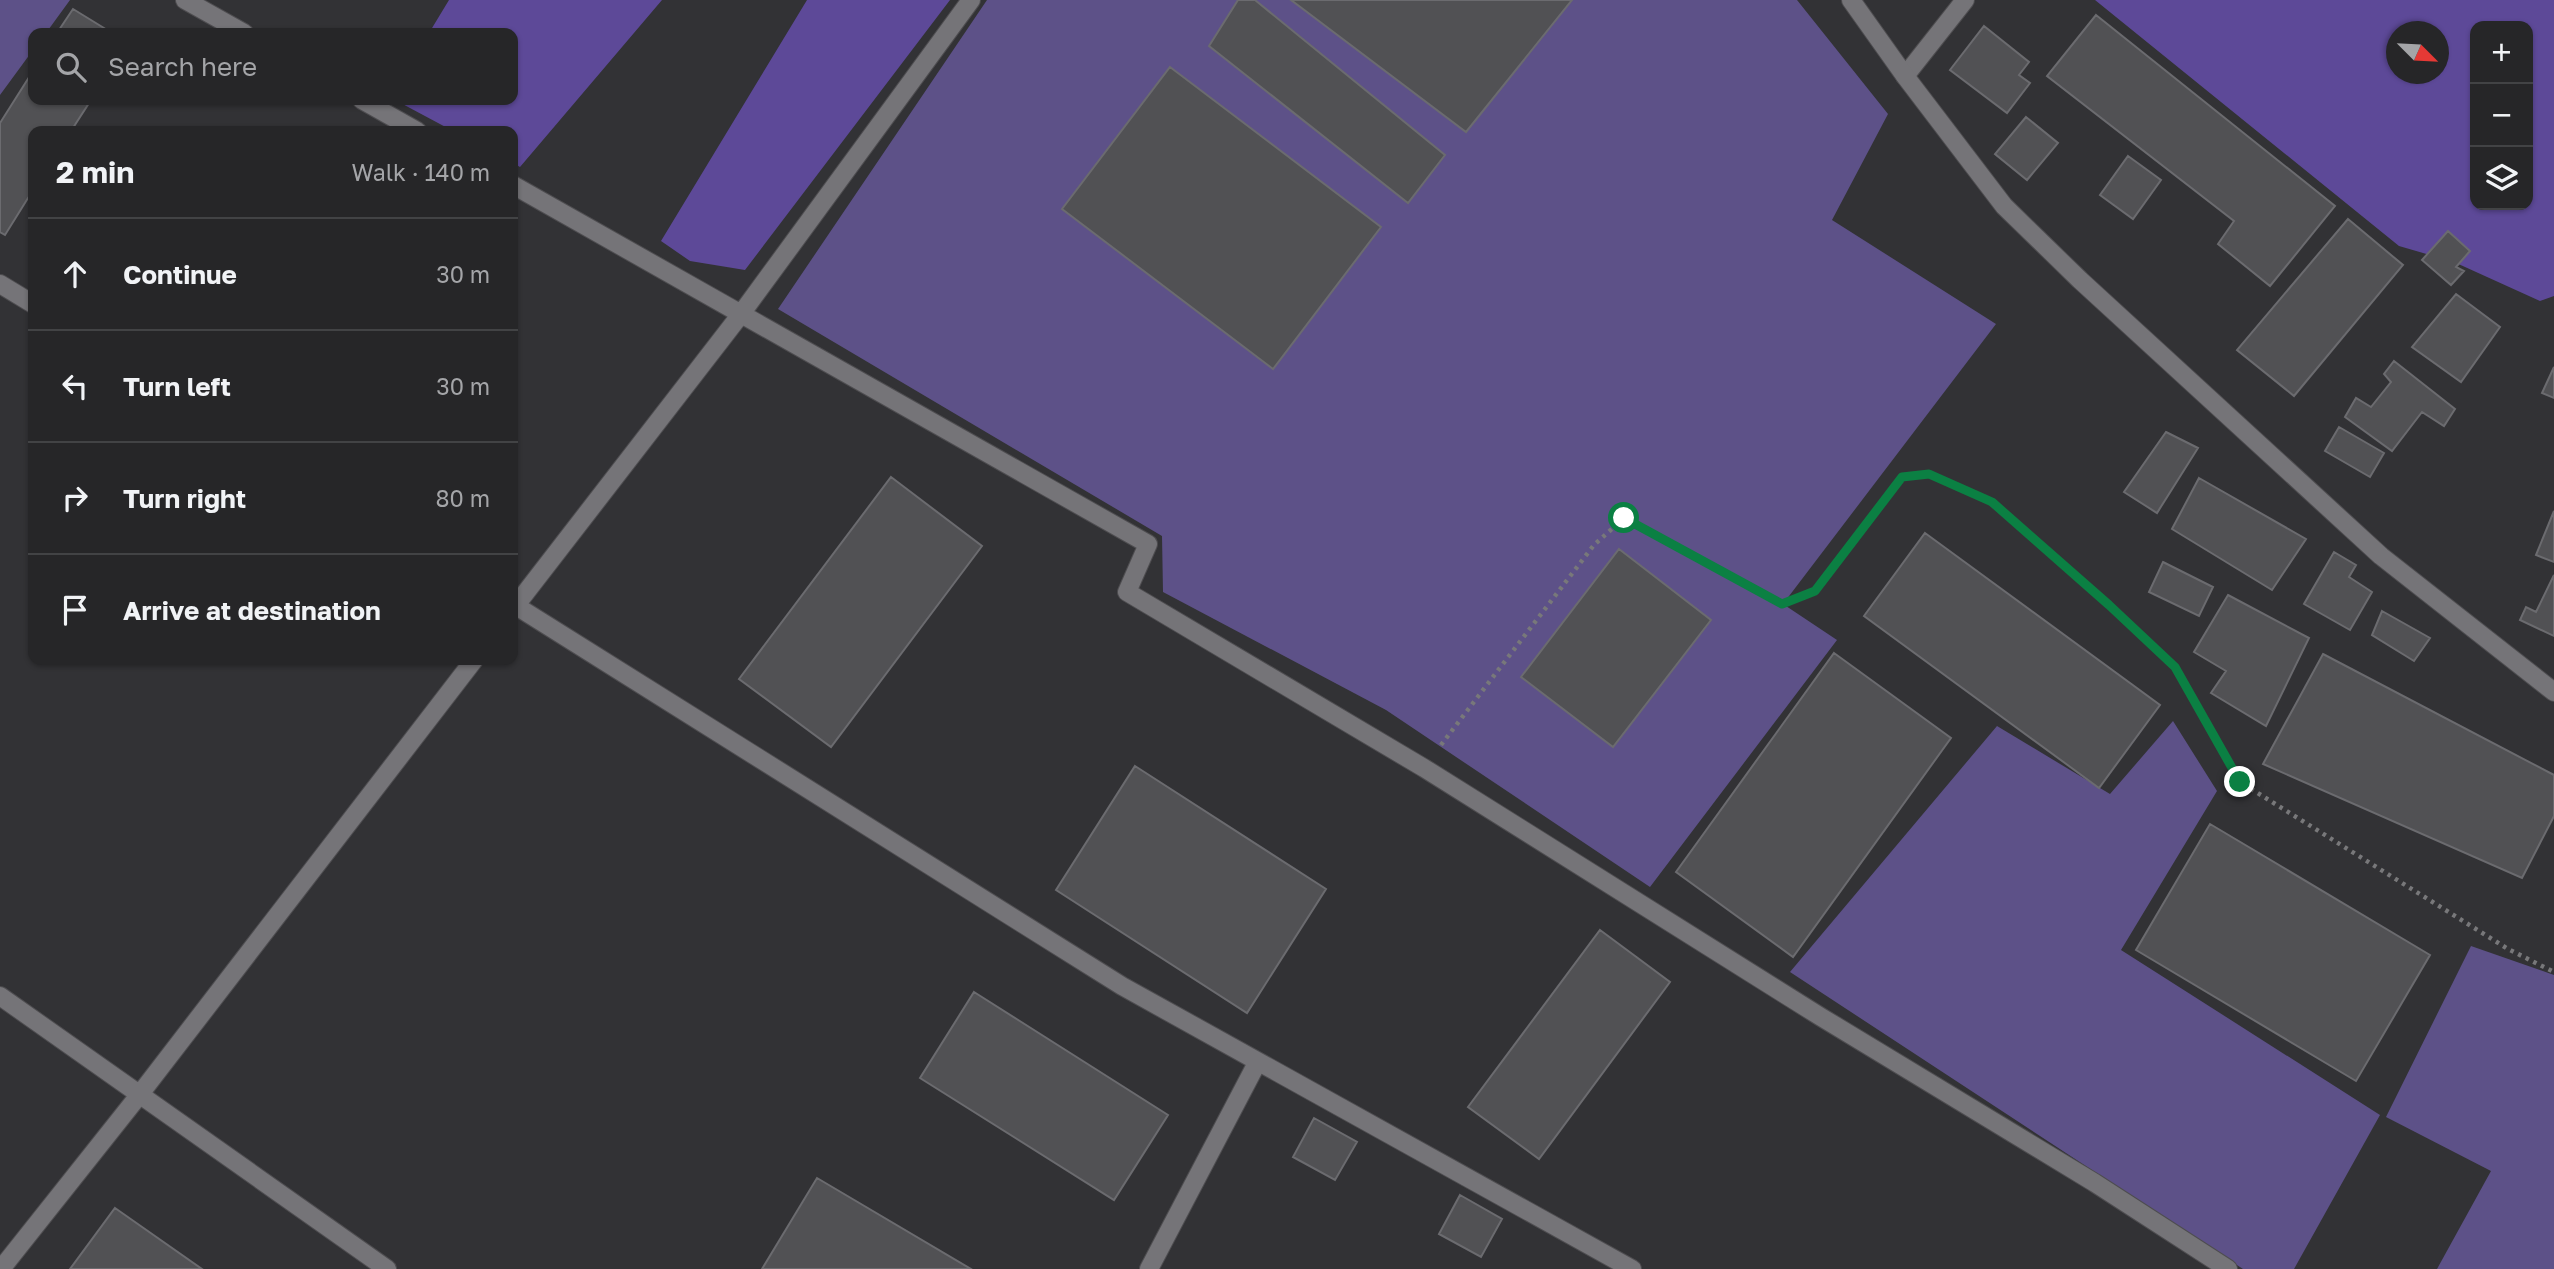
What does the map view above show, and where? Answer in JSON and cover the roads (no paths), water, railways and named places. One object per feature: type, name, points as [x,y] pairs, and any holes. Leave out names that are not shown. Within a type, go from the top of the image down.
[{"type":"street","points":[[185,0],[235,28]]},
{"type":"street","points":[[518,601],[741,314],[971,0]]},
{"type":"street","points":[[1851,0],[2004,206],[2080,280],[2381,556],[2554,692]]},
{"type":"street","points":[[1905,76],[1965,0]]},
{"type":"street","points":[[371,105],[408,126]]},
{"type":"street","points":[[518,188],[1148,544],[1127,592],[1424,768],[1809,1010],[2095,1183],[2228,1269]]},
{"type":"street","points":[[0,284],[28,301]]},
{"type":"street","points":[[518,608],[1122,986],[1632,1269]]},
{"type":"street","points":[[1,1269],[140,1094],[470,665]]},
{"type":"street","points":[[0,996],[387,1269]]},
{"type":"street","points":[[1149,1269],[1257,1063]]}]
